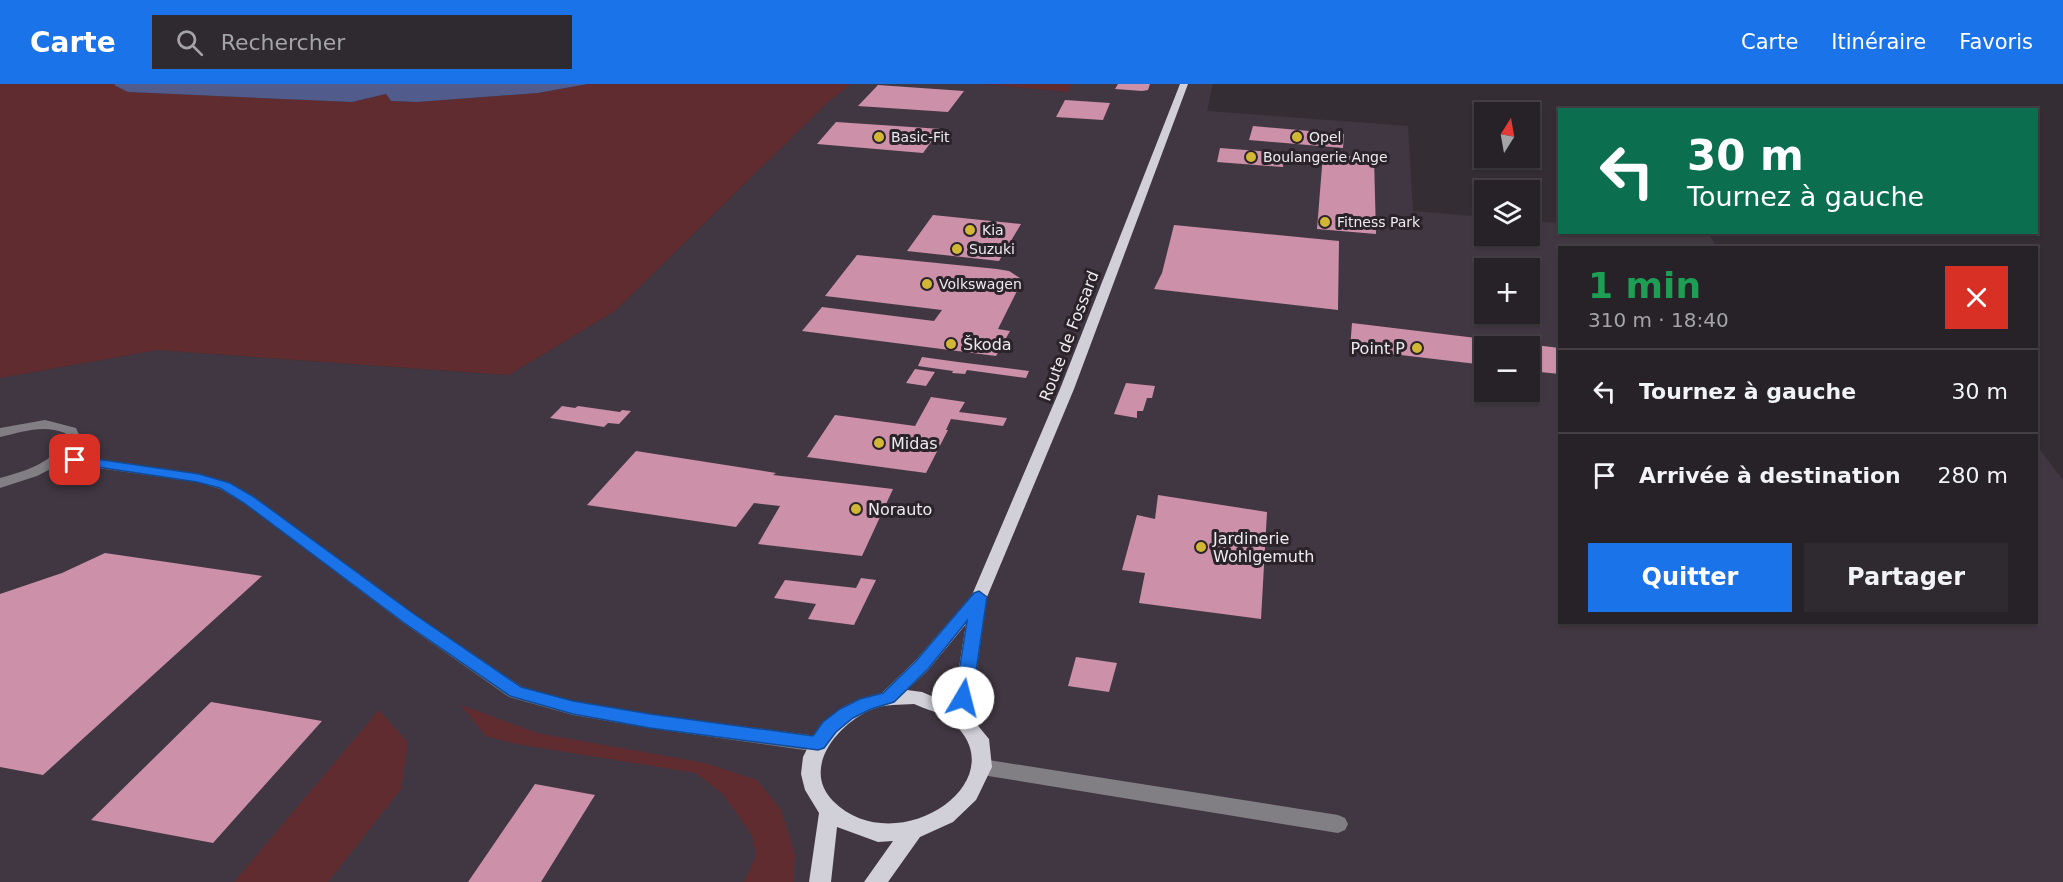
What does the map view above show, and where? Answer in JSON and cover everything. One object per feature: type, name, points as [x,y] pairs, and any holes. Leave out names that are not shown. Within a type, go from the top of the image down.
[{"type":"main road","name":"Route de Fossard","points":[[979,597],[1068,389],[1184,84]]},
{"type":"main road","points":[[888,698],[922,665],[979,597]]},
{"type":"main road","points":[[961,715],[979,597]]},
{"type":"main road","points":[[915,697],[940,703],[961,715],[977,733],[984,755],[980,778],[966,801],[942,820],[913,831],[882,833],[852,826],[829,812],[817,797],[811,779],[811,761],[818,744],[830,727],[846,713],[888,698],[915,697]]},
{"type":"main road","points":[[820,882],[829,812]]},
{"type":"main road","points":[[875,882],[913,831]]},
{"type":"street","points":[[0,433],[30,426],[63,426],[71,431],[74,439],[70,448],[59,458],[32,473],[0,483]]},
{"type":"street","points":[[59,458],[199,478],[225,486],[249,500],[408,618],[516,692],[573,708],[818,744]]},
{"type":"street","points":[[982,767],[1338,824]]},
{"type":"shaded area","points":[[0,84],[116,84],[128,92],[352,102],[386,94],[391,101],[417,102],[538,93],[588,84],[851,84],[827,103],[615,311],[509,375],[157,350],[0,378]]},
{"type":"shaded area","points":[[851,84],[983,84],[1068,92],[1072,84],[1213,84],[1207,111],[1408,126],[1413,211],[1474,216],[1474,246],[1540,246],[1540,222],[1558,223],[1558,234],[1690,234],[1710,236],[1716,246],[1558,246],[1558,624],[2038,624],[2038,447],[2063,480],[2063,882],[0,882],[0,378],[157,350],[509,375],[615,311],[827,103]]},
{"type":"shaded area","points":[[983,84],[1072,84],[1068,92]]},
{"type":"shaded area","points":[[461,705],[537,733],[705,763],[757,780],[781,810],[795,855],[793,882],[744,882],[756,855],[752,835],[723,794],[696,773],[517,744],[486,736]]},
{"type":"shaded area","points":[[379,710],[408,743],[401,789],[328,882],[234,882]]},
{"type":"water","points":[[588,84],[538,93],[417,102],[391,101],[386,94],[352,102],[128,92],[114,85]]},
{"type":"building","points":[[1118,84],[1150,84],[1148,90],[1142,91],[1115,89]]},
{"type":"building","points":[[878,85],[964,91],[948,112],[858,106]]},
{"type":"building","points":[[1065,100],[1110,103],[1103,120],[1056,117]]},
{"type":"building","name":"Basic-Fit","points":[[836,122],[941,129],[923,153],[817,144]]},
{"type":"building","name":"Opel","points":[[1253,126],[1344,134],[1343,148],[1249,140]]},
{"type":"building","name":"Boulangerie Ange","points":[[1220,148],[1285,153],[1283,167],[1217,162]]},
{"type":"building","points":[[1323,154],[1374,158],[1376,234],[1317,229]]},
{"type":"building","name":"Kia","points":[[933,215],[1021,224],[999,261],[907,251]]},
{"type":"building","points":[[1174,225],[1339,241],[1338,310],[1154,289],[1162,273]]},
{"type":"building","points":[[857,255],[997,269],[1009,271],[1020,278],[1021,283],[998,329],[1010,331],[996,356],[802,331],[822,307],[934,321],[942,310],[825,296]]},
{"type":"building","name":"Point P","points":[[1352,323],[1474,338],[1474,364],[1350,349]]},
{"type":"building","name":"Point P","points":[[1540,346],[1558,348],[1558,374],[1540,372]]},
{"type":"building","points":[[922,357],[1029,371],[1026,378],[967,370],[965,374],[952,373],[953,371],[918,366]]},
{"type":"building","points":[[915,369],[935,372],[926,386],[906,383]]},
{"type":"building","points":[[1126,383],[1155,386],[1152,398],[1147,398],[1143,411],[1137,411],[1137,418],[1114,414]]},
{"type":"building","name":"Midas","points":[[931,397],[965,402],[959,412],[1007,418],[1003,426],[951,419],[946,430],[948,430],[926,473],[807,457],[835,415],[915,426]]},
{"type":"building","points":[[562,406],[631,411],[619,424],[608,423],[604,427],[550,418]]},
{"type":"building","points":[[636,451],[776,473],[773,475],[893,489],[862,556],[758,544],[780,506],[754,503],[736,527],[587,505]]},
{"type":"building","points":[[1158,495],[1267,512],[1261,619],[1139,603],[1145,573],[1122,570],[1137,515],[1155,519]]},
{"type":"building","points":[[105,553],[262,576],[43,775],[0,767],[0,594],[62,573]]},
{"type":"building","points":[[861,578],[876,580],[854,625],[808,619],[816,604],[774,598],[785,580],[856,588]]},
{"type":"building","points":[[1076,657],[1117,663],[1109,692],[1068,686]]},
{"type":"building","points":[[211,702],[322,721],[213,843],[91,820]]},
{"type":"building","points":[[535,784],[595,795],[541,882],[468,882]]},
{"type":"place","name":"Basic-Fit","points":[[879,137]]},
{"type":"place","name":"Opel","points":[[1297,137]]},
{"type":"place","name":"Boulangerie Ange","points":[[1251,157]]},
{"type":"place","name":"Fitness Park","points":[[1325,222]]},
{"type":"place","name":"Kia","points":[[970,230]]},
{"type":"place","name":"Suzuki","points":[[957,249]]},
{"type":"place","name":"Volkswagen","points":[[927,284]]},
{"type":"place","name":"Škoda","points":[[951,344]]},
{"type":"place","name":"Point P","points":[[1417,348]]},
{"type":"place","name":"Midas","points":[[879,443]]},
{"type":"place","name":"Norauto","points":[[856,509]]},
{"type":"place","name":"Jardinerie Wohlgemuth","points":[[1201,547]]},
{"type":"route","points":[[75,460],[199,478],[225,486],[249,500],[408,618],[516,692],[573,708],[818,744],[830,727],[846,713],[888,698],[922,665],[979,597],[963,698]]}]
